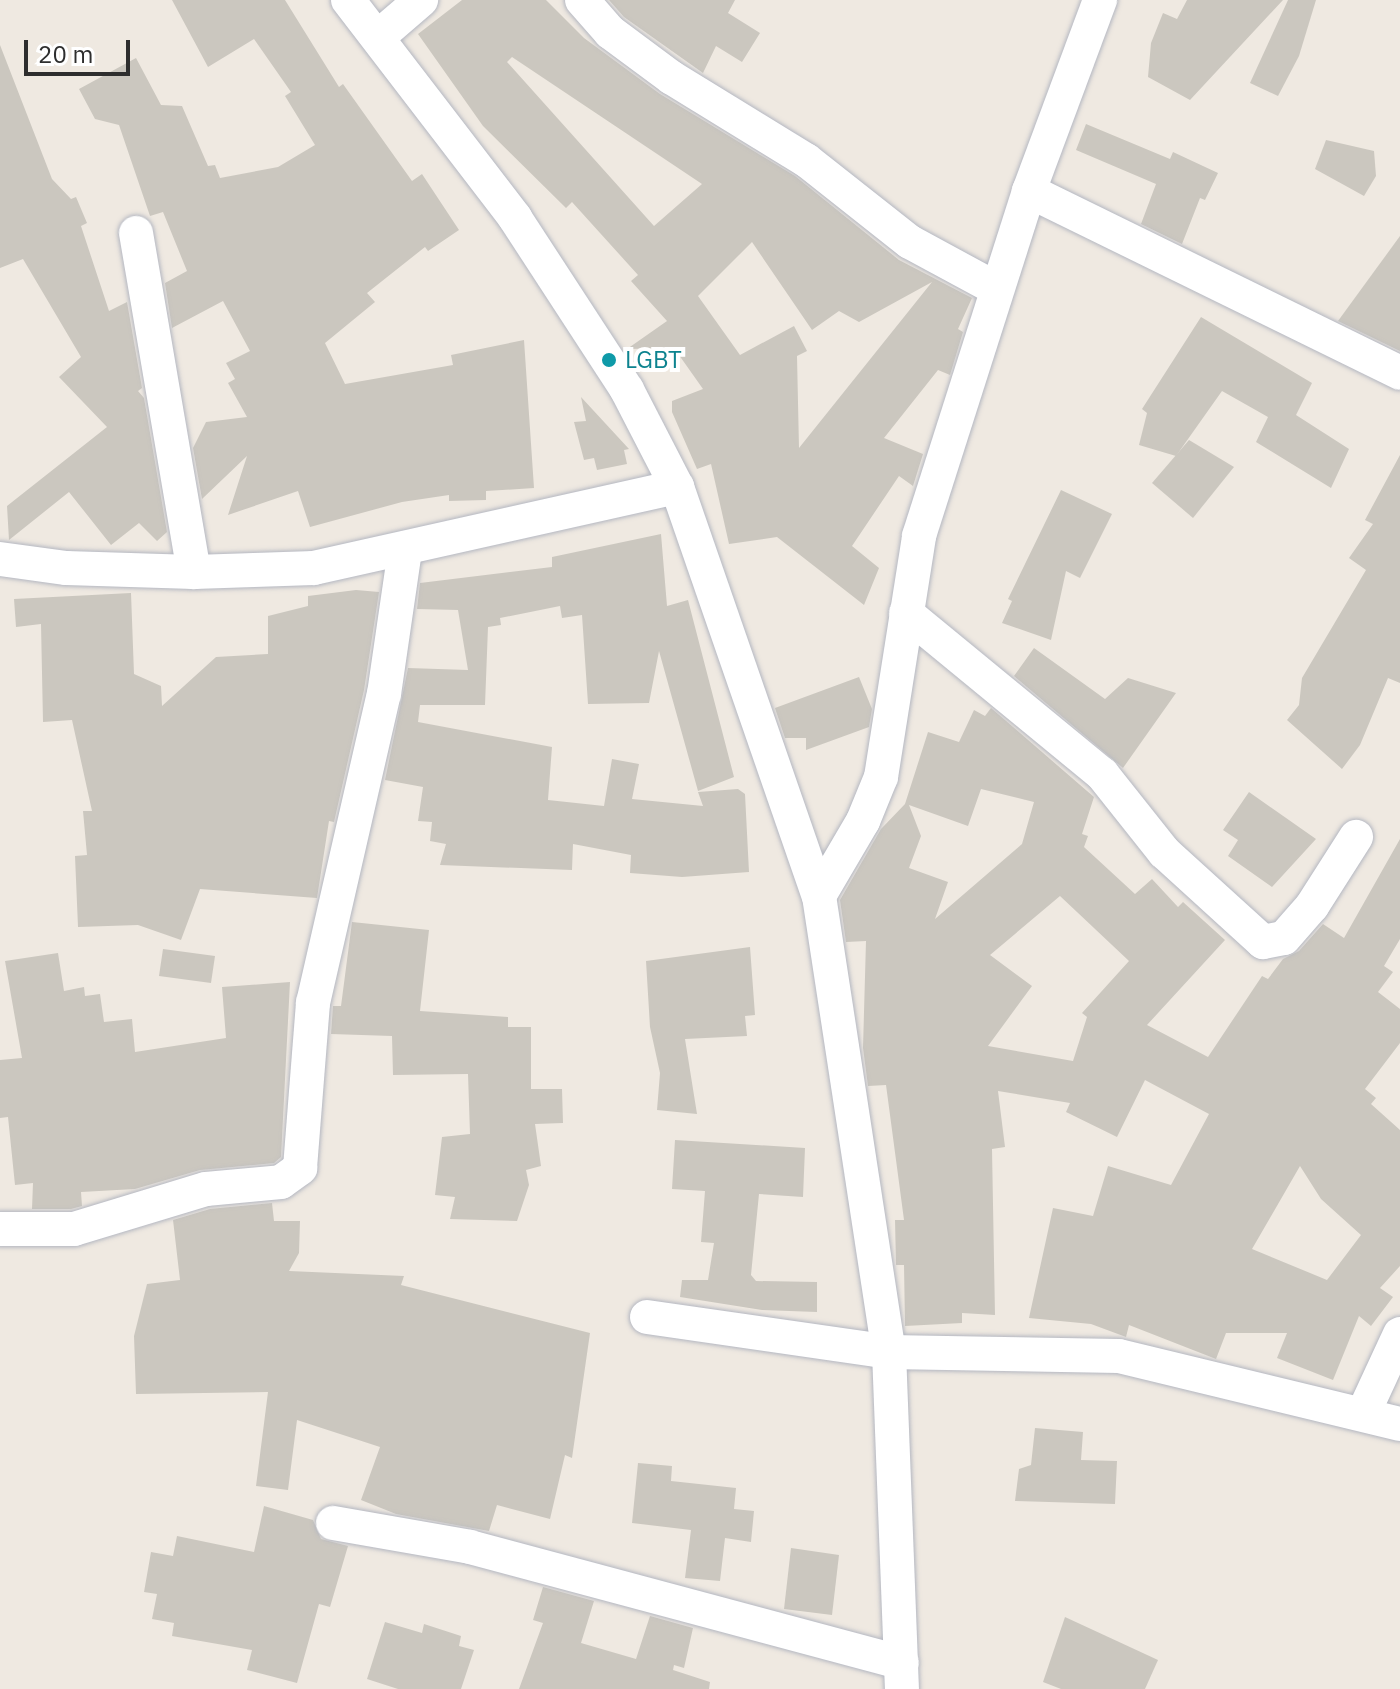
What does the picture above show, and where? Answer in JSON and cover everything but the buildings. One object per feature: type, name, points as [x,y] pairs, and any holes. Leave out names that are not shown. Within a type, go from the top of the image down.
[{"type":"street","points":[[333,1523],[470,1547],[902,1676],[889,1352],[819,896],[677,487],[627,390],[515,218],[348,0]]},
{"type":"street","points":[[378,37],[421,0]]},
{"type":"street","points":[[582,0],[610,32],[672,78],[806,160],[910,242],[997,289]]},
{"type":"street","points":[[819,896],[863,821],[881,777],[919,536],[1029,191],[1100,0]]},
{"type":"street","points":[[1029,191],[1400,373]]},
{"type":"street","points":[[136,233],[194,572]]},
{"type":"street","points":[[0,559],[66,568],[194,572],[314,568],[677,487]]},
{"type":"street","points":[[0,1229],[74,1229],[206,1189],[281,1182],[295,1177],[300,1168],[316,988],[384,694],[405,550]]},
{"type":"street","points":[[906,613],[1102,774],[1164,852],[1263,942],[1284,938],[1312,906],[1356,837]]},
{"type":"street","points":[[647,1317],[889,1352],[1119,1356],[1400,1424]]},
{"type":"street","points":[[1363,1414],[1400,1334]]},
{"type":"place","name":"LGBT","points":[[609,360]]}]
